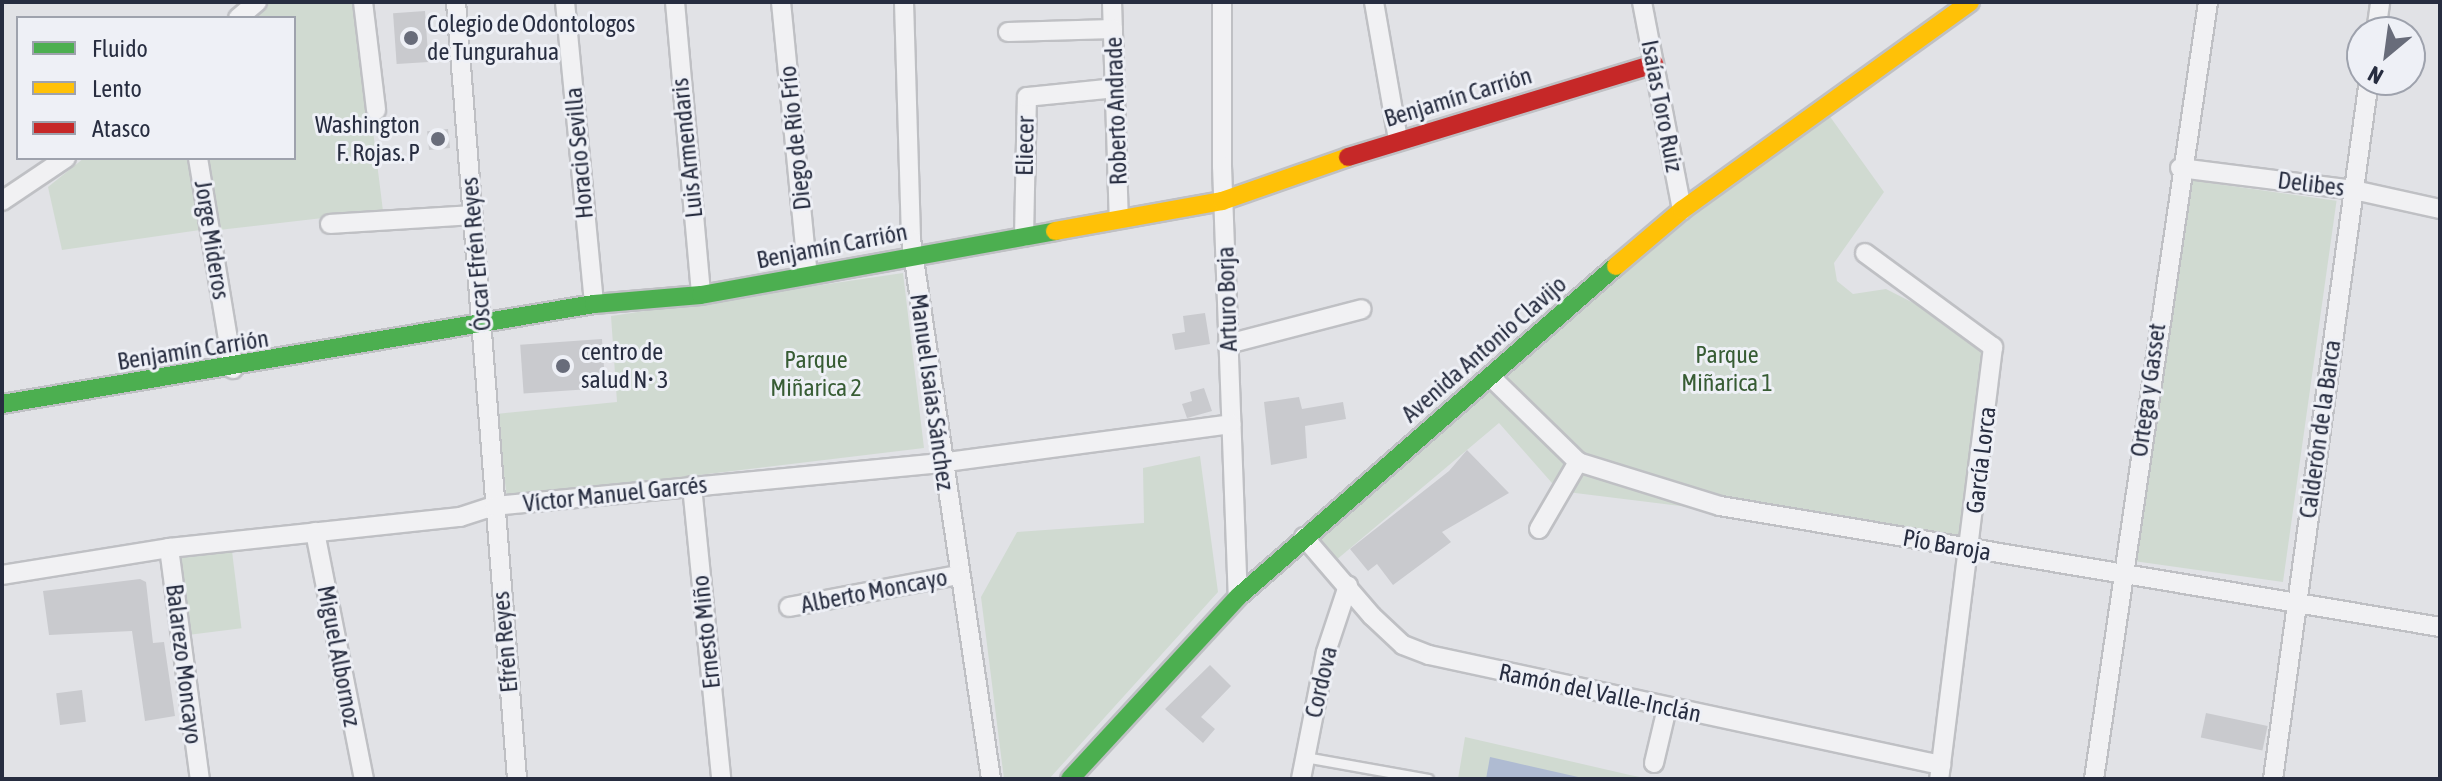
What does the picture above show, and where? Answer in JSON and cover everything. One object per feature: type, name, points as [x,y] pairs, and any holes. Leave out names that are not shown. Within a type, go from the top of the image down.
[{"type":"street","points":[[240,16],[257,2]]},
{"type":"street","points":[[363,2],[376,110]]},
{"type":"street","name":"Óscar Efrén Reyes","points":[[456,2],[494,506]]},
{"type":"street","name":"Horacio Sevilla","points":[[565,2],[594,304]]},
{"type":"street","name":"Luis Armendaris","points":[[675,2],[701,295]]},
{"type":"street","name":"Diego de Río Frío","points":[[781,2],[808,275]]},
{"type":"street","name":"Manuel Isaías Sánchez","points":[[904,2],[914,255],[940,463],[991,779]]},
{"type":"street","name":"Roberto Andrade","points":[[1112,2],[1119,219]]},
{"type":"street","name":"Arturo Borja","points":[[1222,2],[1223,201],[1238,597]]},
{"type":"street","points":[[1374,2],[1398,140]]},
{"type":"street","name":"Isaías Toro Ruiz","points":[[1642,2],[1682,210]]},
{"type":"street","name":"Ortega y Gasset","points":[[2094,779],[2180,168],[2208,2]]},
{"type":"street","name":"Avenida Antonio Clavijo","points":[[1070,779],[1238,597],[1304,537],[1682,210],[1965,3]]},
{"type":"street","points":[[1008,32],[1113,29]]},
{"type":"street","name":"Benjamín Carrión","points":[[2,404],[233,369],[594,304],[701,295],[1223,201],[1398,140],[1654,64]]},
{"type":"street","name":"Eliecer","points":[[1024,237],[1027,97],[1115,88]]},
{"type":"street","name":"Calderón de la Barca","points":[[2273,779],[2295,600],[2367,96]]},
{"type":"street","points":[[2,201],[63,160]]},
{"type":"street","name":"Jorge Mideros","points":[[198,160],[233,369]]},
{"type":"street","name":"Delibes","points":[[2180,168],[2354,190],[2440,209]]},
{"type":"street","points":[[330,224],[473,215]]},
{"type":"street","name":"García Lorca","points":[[1865,253],[1993,347],[1940,772]]},
{"type":"street","points":[[1228,344],[1362,309]]},
{"type":"street","name":"Pío Baroja","points":[[1491,377],[1578,462],[1720,506],[2121,575],[2295,600],[2440,627]]},
{"type":"street","name":"Víctor Manuel Garcés","points":[[2,575],[169,548],[460,517],[494,506],[940,463],[1231,424]]},
{"type":"street","points":[[1539,529],[1578,462]]},
{"type":"street","name":"Ernesto Miño","points":[[692,486],[721,779]]},
{"type":"street","name":"Efrén Reyes","points":[[494,506],[517,779]]},
{"type":"street","name":"Miguel Albornoz","points":[[315,532],[364,779]]},
{"type":"street","name":"Ramón del Valle-Inclán","points":[[1304,537],[1403,645],[1429,655],[1940,772]]},
{"type":"street","name":"Balarezo Moncayo","points":[[169,548],[200,779]]},
{"type":"street","name":"Alberto Moncayo","points":[[789,607],[959,575]]},
{"type":"street","name":"Cordova","points":[[1301,779],[1326,652],[1348,586]]},
{"type":"street","points":[[1654,763],[1667,708]]},
{"type":"lane","points":[[1305,757],[1428,779]]},
{"type":"green space","points":[[270,2],[357,2],[383,211],[210,231],[201,160],[296,160],[296,16],[253,16]]},
{"type":"green space","name":"Parque Miñarica 1","points":[[1826,111],[1884,192],[1834,263],[1837,281],[1853,294],[1886,289],[1990,342],[1964,541],[1559,491],[1499,423],[1335,561],[1314,537],[1566,315]]},
{"type":"green space","points":[[82,160],[189,160],[200,230],[62,250],[48,187]]},
{"type":"green space","points":[[2189,180],[2337,201],[2283,582],[2135,561]]},
{"type":"green space","name":"Parque Miñarica 2","points":[[903,273],[924,448],[507,498],[496,414],[617,402],[611,316]]},
{"type":"green space","points":[[1200,456],[1218,592],[1049,779],[1004,779],[981,597],[1017,532],[1144,523],[1143,468]]},
{"type":"green space","points":[[231,543],[241,628],[182,636],[171,550]]},
{"type":"green space","points":[[1465,737],[1630,775],[1650,779],[1458,779]]},
{"type":"water","points":[[1490,757],[1587,779],[1486,779]]},
{"type":"building","name":"Colegio de Odontologos de Tungurahua","points":[[425,11],[429,62],[397,64],[393,13]]},
{"type":"building","name":"Washington F. Rojas. P","points":[[448,129],[450,148],[429,150],[427,131]]},
{"type":"building","points":[[1205,313],[1210,344],[1175,350],[1172,334],[1185,332],[1183,316]]},
{"type":"building","name":"centro de salud N• 3","points":[[602,339],[605,388],[524,394],[520,345]]},
{"type":"building","points":[[1204,388],[1212,411],[1187,418],[1182,404],[1192,401],[1190,392]]},
{"type":"building","points":[[1299,397],[1302,409],[1343,402],[1346,419],[1305,426],[1307,458],[1271,465],[1264,402]]},
{"type":"building","points":[[1467,450],[1509,493],[1442,532],[1451,542],[1393,585],[1377,564],[1368,571],[1350,549],[1449,471]]},
{"type":"building","points":[[140,579],[146,582],[153,643],[164,642],[175,716],[145,721],[132,631],[49,635],[43,591]]},
{"type":"building","points":[[1210,665],[1231,686],[1201,717],[1215,729],[1203,743],[1165,709]]},
{"type":"building","points":[[82,690],[86,722],[60,725],[56,693]]},
{"type":"building","points":[[2206,713],[2268,726],[2262,751],[2201,737]]},
{"type":"traffic: fast","points":[[2,404],[594,304],[701,295],[1055,231]]},
{"type":"traffic: fast","points":[[1070,779],[1238,597],[1616,266]]},
{"type":"traffic: slow","points":[[1616,266],[1682,210],[1970,2]]},
{"type":"traffic: slow","points":[[1055,231],[1222,201],[1348,157]]},
{"type":"traffic: jam","points":[[1348,157],[1654,64]]},
{"type":"place","name":"Colegio de Odontologos de Tungurahua","points":[[411,38]]},
{"type":"place","name":"Washington F. Rojas. P","points":[[438,139]]},
{"type":"place","name":"centro de salud N• 3","points":[[563,366]]}]
